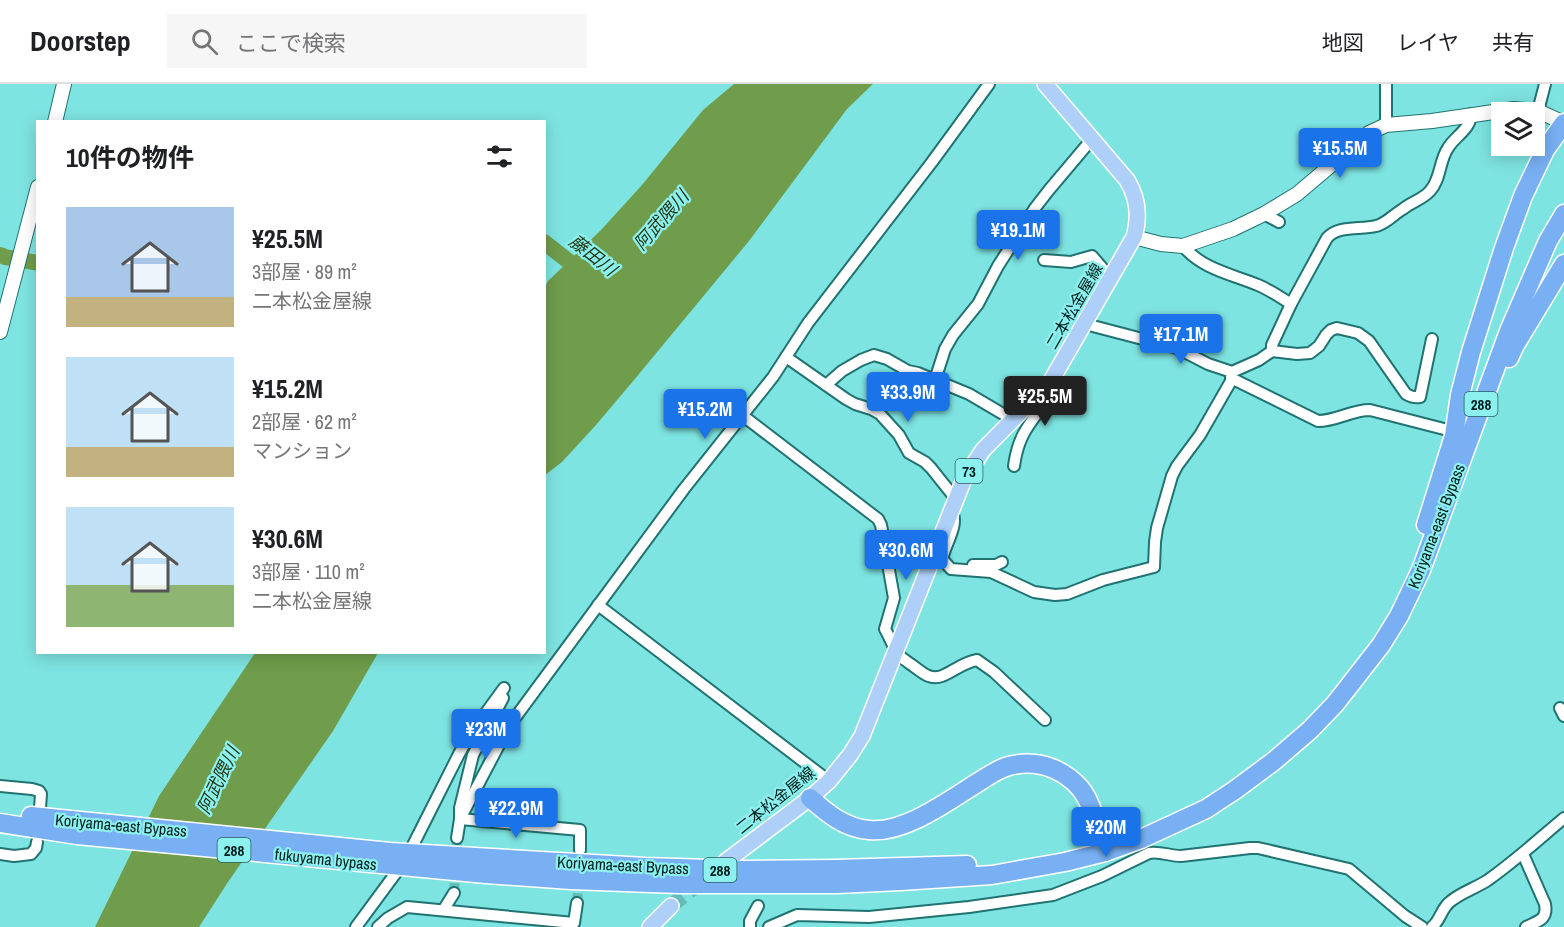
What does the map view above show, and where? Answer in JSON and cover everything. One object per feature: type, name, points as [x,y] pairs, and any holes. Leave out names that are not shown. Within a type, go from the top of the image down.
[{"type":"highway","points":[[1408,597],[1421,542],[1454,436],[1460,395],[1484,309],[1522,196],[1545,150],[1564,123]]},
{"type":"highway","name":"Koriyama-east Bypass","points":[[394,859],[486,874],[581,880],[678,884],[837,884],[901,881],[992,875],[1044,867],[1141,839],[1206,809],[1293,746],[1335,704],[1381,645],[1399,616],[1421,570],[1509,331],[1548,241],[1564,214]]},
{"type":"highway","points":[[1421,570],[1447,521],[1493,395],[1515,345],[1564,264]]},
{"type":"highway","points":[[810,798],[830,816],[840,821],[870,830],[885,830],[915,820],[998,770],[1020,764],[1040,765],[1057,771],[1079,788],[1089,804],[1104,848]]},
{"type":"highway","name":"Koriyama-east Bypass","points":[[0,813],[94,829]]},
{"type":"highway","name":"fukuyama bypass","points":[[0,823],[94,829],[394,859]]},
{"type":"main road","name":"二本松金屋線","points":[[725,862],[810,798],[829,781],[850,755],[862,736],[963,479],[983,450],[1043,390],[1085,324],[1134,237],[1137,213],[1132,188],[1045,84]]},
{"type":"main road","points":[[650,927],[670,906]]},
{"type":"street","points":[[55,120],[64,84]]},
{"type":"street","points":[[460,819],[509,726],[684,489],[773,377],[808,323],[989,84]]},
{"type":"street","points":[[1386,84],[1386,125]]},
{"type":"street","points":[[1540,102],[1545,84]]},
{"type":"street","points":[[1134,237],[1161,244],[1183,246],[1233,229],[1278,206],[1370,133],[1386,125],[1432,121],[1491,112]]},
{"type":"street","points":[[1272,351],[1272,345],[1291,304],[1330,234],[1383,224],[1400,210],[1428,193],[1436,182],[1449,146],[1470,123],[1471,114]]},
{"type":"street","points":[[1545,114],[1564,123]]},
{"type":"street","points":[[935,380],[945,349],[953,335],[978,304],[998,266],[1035,208],[1092,139]]},
{"type":"street","points":[[0,332],[9,302],[7,287],[36,195]]},
{"type":"street","points":[[1264,213],[1280,222]]},
{"type":"street","points":[[1183,246],[1205,265],[1258,285],[1291,304]]},
{"type":"street","points":[[1044,260],[1071,262],[1092,256],[1111,278]]},
{"type":"street","points":[[1178,349],[1187,323]]},
{"type":"street","points":[[1085,324],[1178,349],[1318,421],[1332,420],[1360,410],[1370,410],[1444,429]]},
{"type":"street","points":[[786,357],[846,399],[880,414],[899,435],[909,453],[932,468],[953,504],[955,523],[943,560],[951,569],[991,572],[1034,592],[1055,595],[1067,594],[1103,580],[1154,567],[1157,528],[1172,476],[1200,435],[1232,375],[1272,351],[1310,353],[1319,346],[1331,330],[1337,328],[1358,333],[1369,341],[1406,394],[1416,398],[1420,397],[1432,339]]},
{"type":"street","points":[[826,385],[842,371],[874,355],[887,359],[908,371],[969,394],[1003,414],[1043,390],[1061,385],[1072,394]]},
{"type":"street","points":[[1014,466],[1017,448],[1028,425],[1045,403],[1043,390]]},
{"type":"street","points":[[742,416],[878,519],[894,591],[893,607],[885,629],[902,659],[916,670],[931,677],[939,677],[976,660],[994,672],[1045,720]]},
{"type":"street","points":[[961,570],[976,564],[996,565],[1002,562]]},
{"type":"street","points":[[598,605],[829,781]]},
{"type":"street","points":[[356,927],[397,874],[394,859],[469,736],[504,688],[505,695],[473,755],[460,808],[457,838]]},
{"type":"street","points":[[0,786],[39,791],[41,794],[40,808]]},
{"type":"street","points":[[1432,927],[1443,908],[1451,900],[1486,882],[1523,854],[1564,818]]},
{"type":"street","points":[[460,819],[580,830],[580,850]]},
{"type":"street","points":[[0,854],[14,856],[31,854],[38,842]]},
{"type":"street","points":[[769,927],[797,915],[869,922],[1053,895],[1102,876],[1153,852],[1181,856],[1250,848],[1349,869],[1405,916],[1422,927]]},
{"type":"street","points":[[1523,854],[1546,911],[1543,918],[1526,927]]},
{"type":"street","points":[[444,909],[454,892]]},
{"type":"street","points":[[378,927],[407,907],[444,909],[565,924],[574,923],[578,903]]},
{"type":"street","points":[[750,927],[750,921],[758,906]]},
{"type":"water","name":"阿武隈川","points":[[734,84],[873,84],[847,109],[749,241],[634,380],[562,462],[546,474],[546,285],[642,185],[703,110]]},
{"type":"water","name":"阿武隈川","points":[[254,654],[377,654],[333,731],[199,927],[95,927],[159,796]]},
{"type":"waterway","name":"藤田川","points":[[546,244],[586,275]]},
{"type":"waterway","name":"藤田川","points":[[0,255],[36,263]]},
{"type":"tunnel","points":[[454,893],[457,838]]},
{"type":"tunnel","points":[[577,903],[579,877]]},
{"type":"tunnel","points":[[671,906],[702,881]]}]
